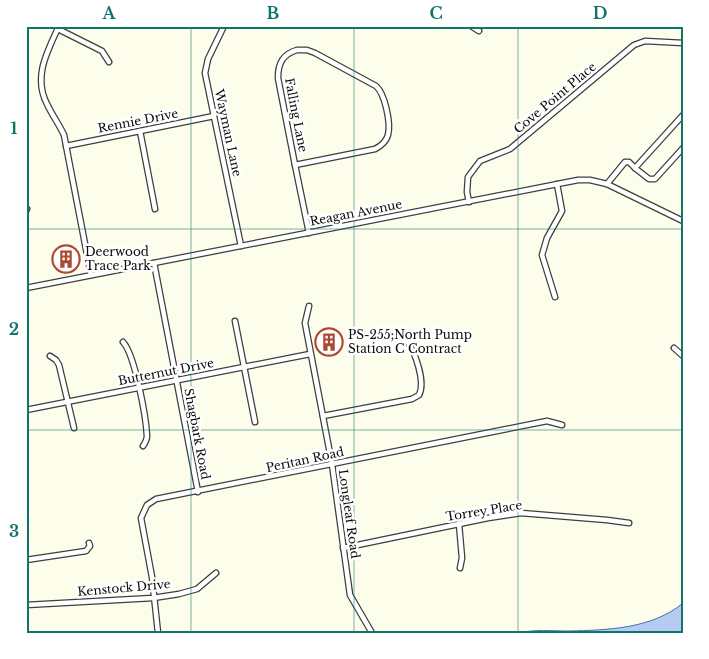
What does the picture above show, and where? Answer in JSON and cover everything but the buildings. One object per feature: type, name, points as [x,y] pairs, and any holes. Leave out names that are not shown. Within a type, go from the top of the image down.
[{"type":"street","name":"Wayman Lane","points":[[224,26],[206,66],[205,73],[241,246]]},
{"type":"street","points":[[472,26],[479,31]]},
{"type":"street","points":[[92,275],[66,146],[59,124],[44,97],[40,79],[42,64],[58,28],[102,51],[110,62]]},
{"type":"street","name":"Cove Point Place","points":[[469,202],[467,192],[468,177],[480,161],[510,149],[634,45],[645,41],[683,43]]},
{"type":"street","name":"Falling Lane","points":[[295,165],[375,149],[386,141],[389,130],[384,97],[376,86],[307,50],[297,50],[285,55],[278,71],[278,78],[295,165],[309,233]]},
{"type":"street","points":[[635,168],[683,115]]},
{"type":"street","name":"Rennie Drive","points":[[66,146],[214,116]]},
{"type":"street","points":[[140,131],[155,208]]},
{"type":"street","points":[[607,184],[625,162],[629,162],[649,179],[654,178],[683,148]]},
{"type":"street","name":"Reagan Avenue","points":[[26,288],[578,180],[590,180],[607,184],[683,221]]},
{"type":"street","points":[[555,297],[542,255],[546,238],[562,211],[557,184]]},
{"type":"street","name":"Shagbark Road","points":[[154,263],[198,492]]},
{"type":"street","name":"Longleaf Road","points":[[309,306],[305,322],[332,464],[350,595],[372,633]]},
{"type":"street","points":[[235,321],[255,422]]},
{"type":"street","points":[[323,416],[412,399],[419,395],[422,387],[420,373],[415,355],[407,341]]},
{"type":"street","points":[[124,342],[129,350],[139,387],[147,435],[143,446]]},
{"type":"street","points":[[674,348],[683,356]]},
{"type":"street","name":"Butternut Drive","points":[[26,410],[310,354]]},
{"type":"street","points":[[50,356],[59,365],[74,428]]},
{"type":"street","name":"Peritan Road","points":[[153,598],[141,518],[147,505],[156,499],[548,421],[562,425]]},
{"type":"street","name":"Torrey Place","points":[[343,548],[522,513],[628,523]]},
{"type":"street","points":[[459,524],[462,558],[460,568]]},
{"type":"street","points":[[26,560],[86,551],[90,546],[89,542]]},
{"type":"street","name":"Kenstock Drive","points":[[26,605],[153,598],[197,589],[216,573]]},
{"type":"street","points":[[153,598],[158,633]]},
{"type":"water","points":[[683,603],[683,633],[519,633],[614,629],[657,618],[671,612]]},
{"type":"place","name":"Deerwood Trace Park","points":[[66,259]]},
{"type":"place","name":"PS-255;North Pump Station C Contract","points":[[329,342]]}]
